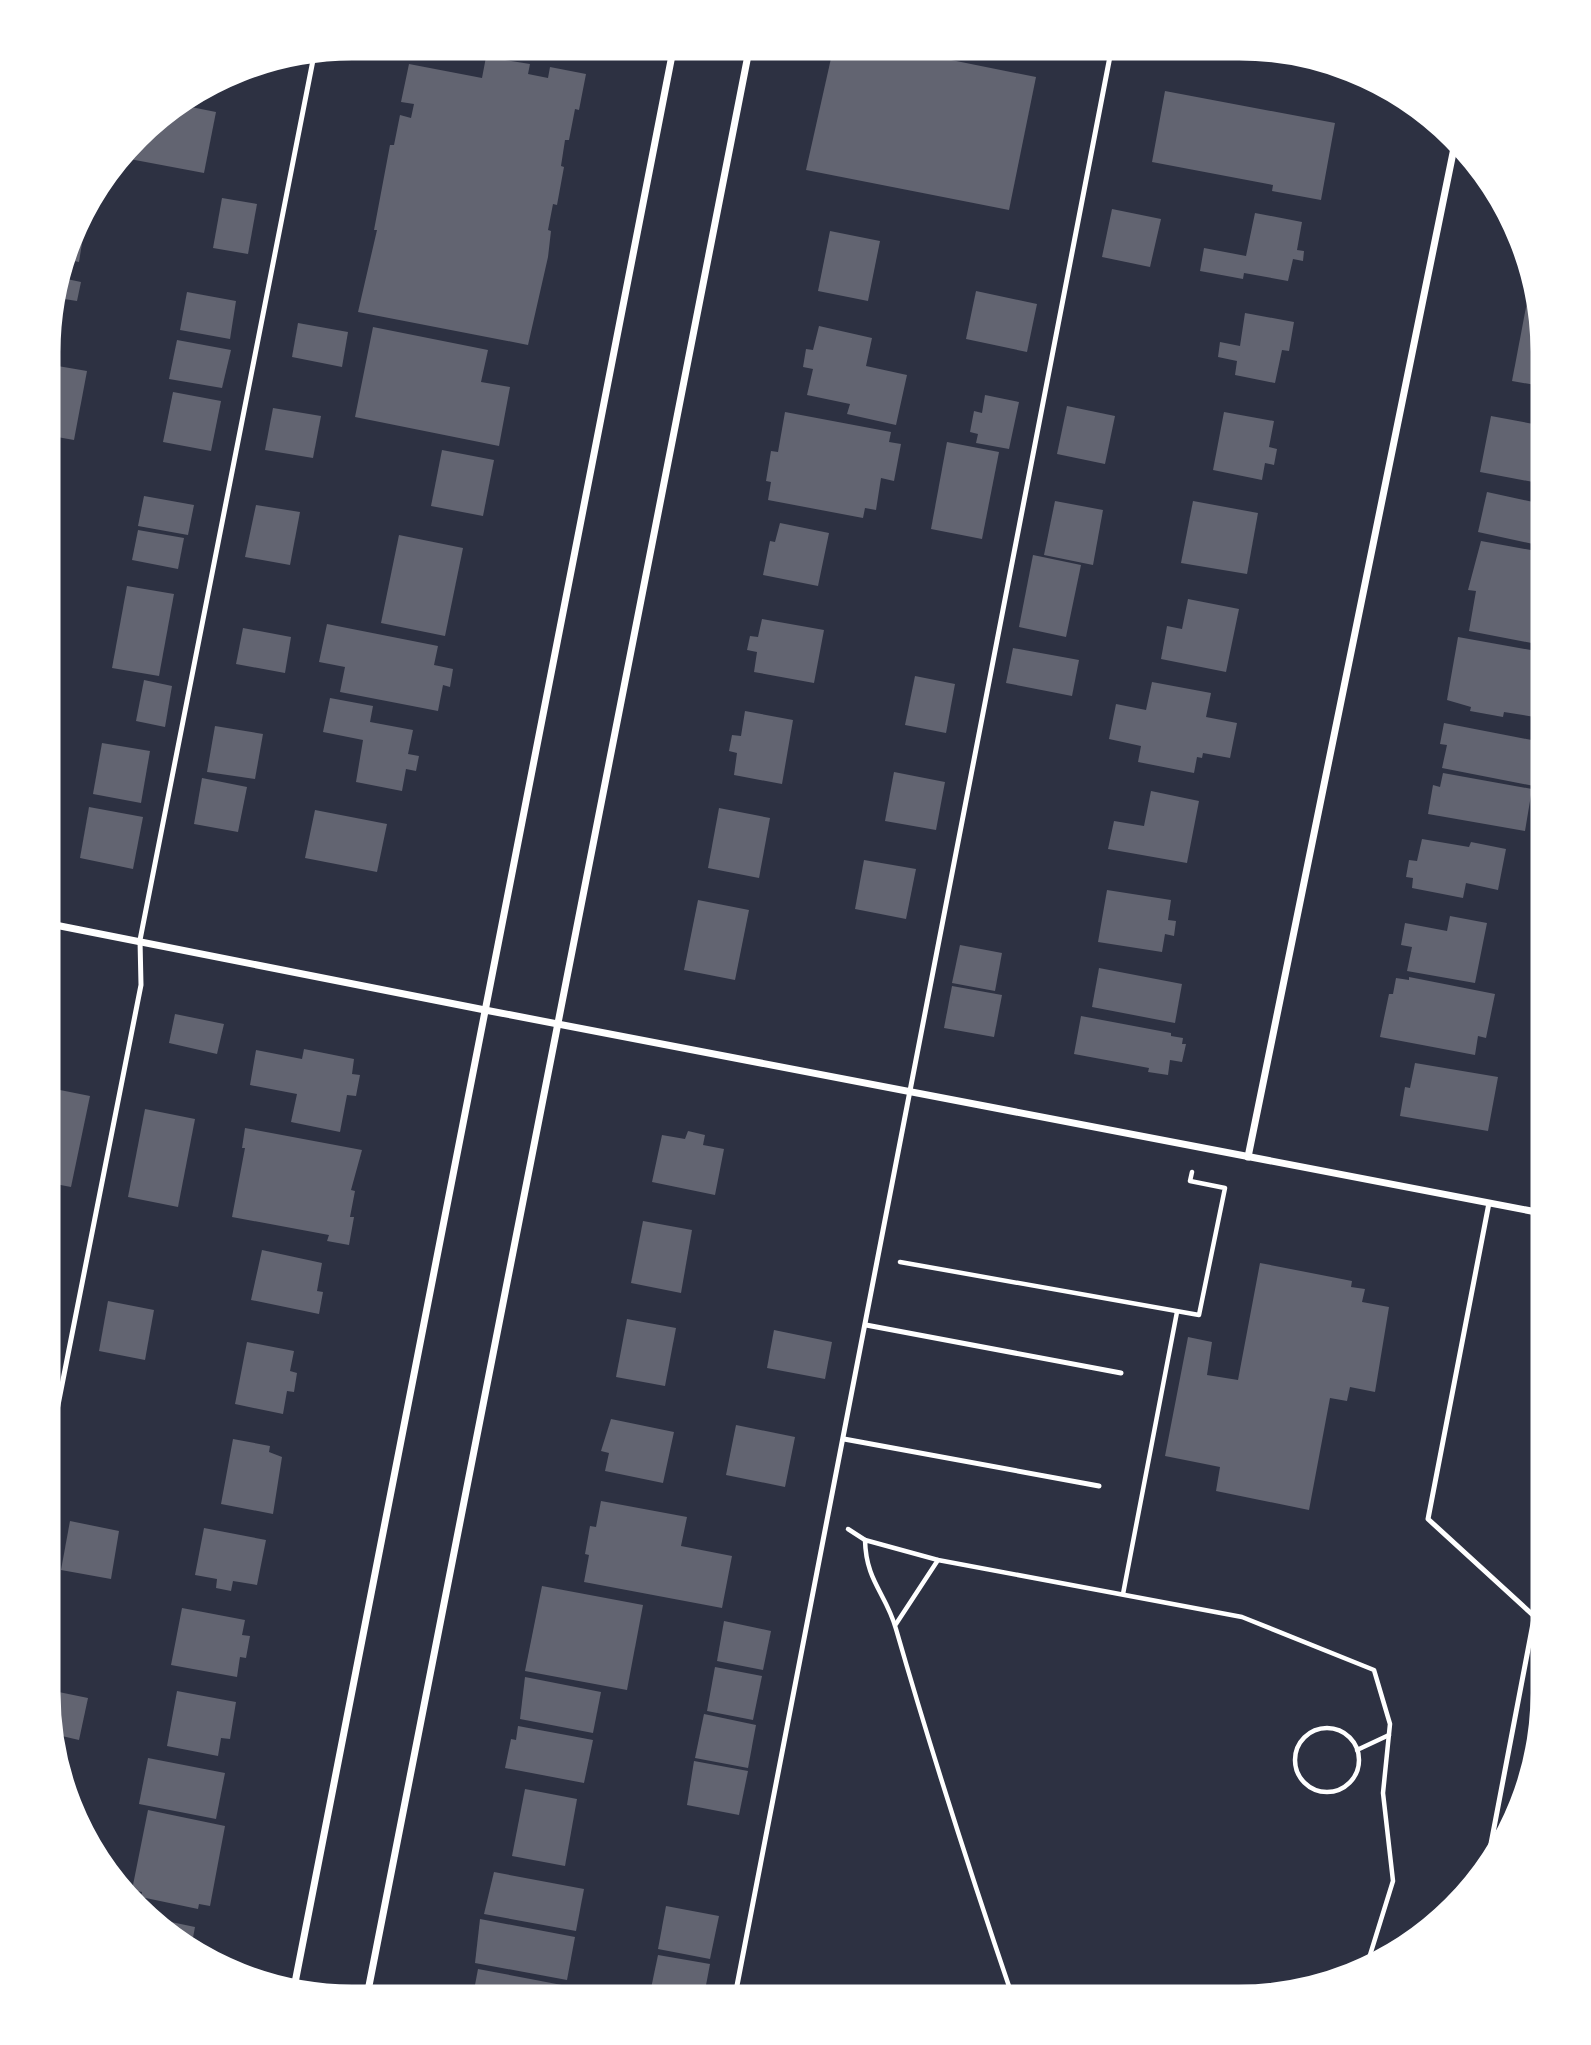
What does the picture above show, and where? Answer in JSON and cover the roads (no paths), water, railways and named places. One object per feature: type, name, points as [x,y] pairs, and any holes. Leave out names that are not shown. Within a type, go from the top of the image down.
[{"type":"street","points":[[295,1983],[672,56]]},
{"type":"street","points":[[368,1989],[748,56]]},
{"type":"street","points":[[1248,1157],[1454,149]]},
{"type":"street","points":[[56,925],[1199,1149],[1535,1212]]},
{"type":"lane","points":[[736,1989],[912,1092],[1110,56]]},
{"type":"lane","points":[[56,1415],[141,985],[140,940],[313,59]]},
{"type":"lane","points":[[1489,1203],[1427,1519],[1534,1616]]},
{"type":"lane","points":[[866,1325],[1121,1373]]},
{"type":"lane","points":[[844,1438],[1099,1486]]},
{"type":"lane","points":[[1490,1850],[1535,1611]]}]
